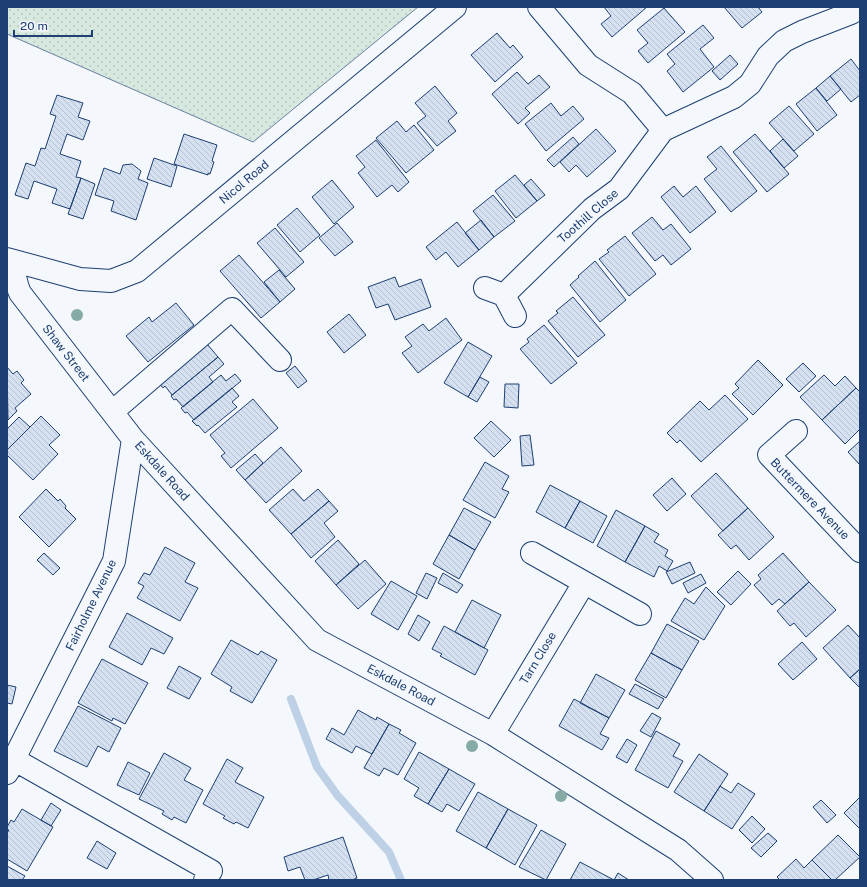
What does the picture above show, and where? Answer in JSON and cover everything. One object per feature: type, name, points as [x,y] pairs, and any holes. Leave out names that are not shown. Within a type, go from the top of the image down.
[{"type":"street","name":"Nicol Road","points":[[10,260],[80,279],[111,281],[136,271],[455,7]]},
{"type":"street","points":[[539,7],[588,65],[632,93],[663,130]]},
{"type":"street","name":"Toothill Close","points":[[515,316],[495,291],[592,209],[619,189],[663,130],[734,97],[750,84],[768,56],[784,41],[860,7]]},
{"type":"street","name":"Shaw Street","points":[[10,260],[14,279],[20,293],[133,439]]},
{"type":"street","points":[[112,412],[232,309],[280,360]]},
{"type":"street","name":"Buttermere Avenue","points":[[796,431],[769,456],[860,551]]},
{"type":"street","name":"Eskdale Road","points":[[133,439],[317,640],[493,734],[678,850],[712,880]]},
{"type":"street","name":"Fairholme Avenue","points":[[133,439],[114,561],[11,767],[210,877]]},
{"type":"street","points":[[532,553],[640,614]]},
{"type":"street","name":"Tarn Close","points":[[493,734],[584,583]]},
{"type":"shaded area","points":[[7,7],[418,7],[253,142],[7,34]]},
{"type":"building","points":[[604,7],[647,7],[612,37],[601,24],[611,16]]},
{"type":"building","points":[[724,7],[758,7],[762,12],[742,28]]},
{"type":"building","points":[[664,8],[685,32],[648,63],[638,51],[648,43],[637,30]]},
{"type":"building","points":[[703,25],[714,38],[700,49],[714,67],[683,92],[667,71],[675,64],[667,54]]},
{"type":"building","points":[[497,33],[510,48],[513,45],[523,57],[495,82],[471,55]]},
{"type":"building","points":[[730,55],[738,64],[720,80],[712,71]]},
{"type":"building","points":[[851,59],[860,71],[860,95],[851,102],[830,76]]},
{"type":"building","points":[[517,72],[528,84],[539,75],[550,87],[525,108],[530,113],[518,124],[492,94]]},
{"type":"building","points":[[830,76],[841,89],[827,101],[816,88]]},
{"type":"building","points":[[435,86],[457,113],[448,121],[456,131],[437,146],[417,123],[426,116],[415,103]]},
{"type":"building","points":[[816,88],[837,115],[817,131],[796,104]]},
{"type":"building","points":[[57,95],[83,103],[78,117],[90,121],[83,140],[67,134],[60,154],[81,161],[76,177],[81,178],[70,209],[52,203],[57,189],[34,181],[28,199],[15,195],[26,163],[35,166],[41,148],[45,149],[56,116],[50,114]]},
{"type":"building","points":[[551,103],[561,116],[573,106],[584,119],[546,151],[525,124]]},
{"type":"building","points":[[789,106],[814,134],[794,151],[769,123]]},
{"type":"building","points":[[397,121],[406,132],[414,125],[434,150],[406,173],[376,138]]},
{"type":"building","points":[[596,129],[616,151],[587,177],[576,165],[569,172],[560,162]]},
{"type":"building","points":[[184,134],[217,145],[210,174],[208,173],[208,175],[174,164]]},
{"type":"building","points":[[755,134],[789,174],[767,192],[733,152]]},
{"type":"building","points":[[573,137],[579,144],[554,167],[547,160]]},
{"type":"building","points":[[783,139],[798,156],[784,168],[770,151]]},
{"type":"building","points":[[376,140],[409,182],[398,192],[392,185],[377,197],[358,173],[365,167],[356,156]]},
{"type":"building","points":[[721,146],[757,191],[731,212],[704,179],[717,169],[707,157]]},
{"type":"building","points":[[154,158],[177,166],[171,187],[147,179]]},
{"type":"building","points":[[132,164],[141,171],[138,179],[148,183],[136,220],[111,211],[114,201],[95,195],[104,168],[120,174],[123,165]]},
{"type":"building","points":[[515,175],[537,201],[516,218],[495,191]]},
{"type":"building","points":[[81,178],[95,184],[83,219],[68,214]]},
{"type":"building","points":[[531,179],[545,195],[537,201],[524,185]]},
{"type":"building","points":[[332,180],[354,207],[334,224],[312,197]]},
{"type":"building","points":[[674,186],[683,197],[696,186],[716,212],[690,233],[661,197]]},
{"type":"building","points":[[493,195],[515,221],[494,237],[473,211]]},
{"type":"building","points":[[297,208],[320,235],[300,252],[277,225]]},
{"type":"building","points":[[652,217],[663,230],[671,224],[691,249],[671,265],[663,255],[655,261],[632,233]]},
{"type":"building","points":[[481,220],[494,237],[479,250],[465,233]]},
{"type":"building","points":[[457,222],[479,250],[458,267],[446,252],[436,260],[426,247]]},
{"type":"building","points":[[337,223],[353,242],[335,256],[319,238]]},
{"type":"building","points":[[275,228],[304,262],[286,277],[257,243]]},
{"type":"building","points":[[625,236],[656,274],[629,296],[599,259],[609,252],[607,250]]},
{"type":"building","points":[[239,255],[280,302],[261,318],[220,271]]},
{"type":"building","points":[[595,261],[626,300],[600,322],[570,285]]},
{"type":"building","points":[[279,270],[295,289],[280,302],[264,282]]},
{"type":"building","points":[[395,277],[399,287],[421,279],[431,307],[395,320],[388,304],[376,308],[368,287]]},
{"type":"building","points":[[573,297],[605,335],[578,357],[548,321],[558,313],[556,311]]},
{"type":"building","points":[[176,303],[194,325],[148,362],[126,336],[149,317],[152,322]]},
{"type":"building","points":[[349,314],[366,335],[344,353],[327,332]]},
{"type":"building","points":[[446,318],[462,340],[418,373],[402,353],[412,346],[405,337],[423,324],[429,331]]},
{"type":"building","points":[[544,325],[577,363],[551,384],[520,349],[529,342],[527,339]]},
{"type":"building","points":[[468,342],[492,356],[468,397],[444,383]]},
{"type":"building","points":[[207,344],[218,357],[172,395],[165,386],[163,388],[159,383]]},
{"type":"building","points":[[218,357],[224,364],[209,377],[213,382],[183,407],[176,399],[174,400],[171,396]]},
{"type":"building","points":[[758,360],[783,385],[753,415],[732,394],[739,388],[735,384]]},
{"type":"building","points":[[803,363],[816,376],[799,392],[786,379]]},
{"type":"building","points":[[295,366],[307,381],[298,388],[286,373]]},
{"type":"building","points":[[7,367],[13,374],[17,371],[24,380],[21,383],[31,394],[15,408],[17,411],[8,420]]},
{"type":"building","points":[[235,374],[241,381],[194,420],[181,408],[221,375],[226,381]]},
{"type":"building","points":[[824,375],[835,386],[845,376],[856,388],[822,420],[800,397]]},
{"type":"building","points":[[480,377],[489,382],[477,402],[468,397]]},
{"type":"building","points":[[505,384],[519,384],[518,408],[504,407]]},
{"type":"building","points":[[232,388],[239,396],[232,402],[237,407],[205,433],[192,421]]},
{"type":"building","points":[[856,388],[860,392],[860,429],[845,444],[822,420]]},
{"type":"building","points":[[725,395],[748,419],[701,462],[680,440],[677,443],[667,433],[700,401],[709,410]]},
{"type":"building","points":[[253,399],[278,428],[231,468],[221,456],[225,453],[210,435]]},
{"type":"building","points":[[41,416],[60,435],[49,445],[58,454],[33,480],[7,455],[7,450]]},
{"type":"building","points":[[19,417],[30,427],[7,450],[7,429]]},
{"type":"building","points":[[491,421],[511,440],[494,457],[474,438]]},
{"type":"building","points":[[530,435],[534,465],[522,466],[520,436]]},
{"type":"building","points":[[860,441],[860,465],[848,452]]},
{"type":"building","points":[[281,447],[302,471],[266,503],[245,480]]},
{"type":"building","points":[[255,454],[263,463],[245,480],[236,470]]},
{"type":"building","points":[[485,462],[509,476],[502,489],[509,492],[495,518],[463,500]]},
{"type":"building","points":[[716,473],[748,508],[723,531],[691,496]]},
{"type":"building","points":[[672,478],[686,494],[667,511],[653,495]]},
{"type":"building","points":[[550,485],[580,501],[565,528],[536,512]]},
{"type":"building","points":[[46,489],[58,501],[60,499],[66,506],[65,508],[76,519],[49,547],[19,517]]},
{"type":"building","points":[[293,489],[304,501],[318,489],[329,501],[291,534],[269,510]]},
{"type":"building","points":[[329,501],[338,511],[324,523],[335,537],[311,558],[291,534]]},
{"type":"building","points":[[580,501],[607,516],[593,543],[565,528]]},
{"type":"building","points":[[464,508],[491,522],[475,550],[449,535]]},
{"type":"building","points":[[748,508],[774,537],[749,560],[736,545],[731,549],[718,535]]},
{"type":"building","points":[[616,510],[645,526],[625,562],[597,546]]},
{"type":"building","points":[[645,526],[659,534],[654,542],[668,550],[665,556],[673,561],[667,571],[659,566],[654,577],[625,562]]},
{"type":"building","points":[[449,535],[475,550],[459,579],[433,564]]},
{"type":"building","points":[[338,540],[359,564],[336,585],[315,561]]},
{"type":"building","points":[[165,547],[195,563],[185,582],[198,588],[180,621],[137,598],[144,586],[138,583],[144,573],[150,575]]},
{"type":"building","points":[[44,553],[60,568],[53,575],[37,560]]},
{"type":"building","points":[[783,553],[809,582],[785,604],[779,599],[772,605],[754,585],[761,579],[758,575]]},
{"type":"building","points":[[365,560],[386,584],[358,609],[336,585]]},
{"type":"building","points":[[690,562],[695,573],[672,584],[666,572]]},
{"type":"building","points":[[738,571],[751,584],[731,605],[717,592]]},
{"type":"building","points":[[426,573],[437,578],[427,599],[416,593]]},
{"type":"building","points":[[443,573],[463,585],[457,593],[438,583]]},
{"type":"building","points":[[701,574],[706,583],[688,593],[683,583]]},
{"type":"building","points":[[391,581],[417,596],[398,630],[371,614]]},
{"type":"building","points":[[809,582],[836,610],[806,637],[794,623],[790,626],[777,611]]},
{"type":"building","points":[[706,587],[725,606],[704,640],[671,621],[685,598],[694,604]]},
{"type":"building","points":[[472,600],[501,615],[484,648],[455,632]]},
{"type":"building","points":[[127,613],[173,638],[164,654],[151,648],[142,665],[109,647]]},
{"type":"building","points":[[418,615],[430,622],[419,641],[408,634]]},
{"type":"building","points":[[667,624],[699,641],[682,670],[651,653]]},
{"type":"building","points":[[848,625],[860,638],[860,669],[850,678],[823,648]]},
{"type":"building","points":[[444,626],[488,650],[475,675],[440,656],[442,654],[432,649]]},
{"type":"building","points":[[231,640],[258,655],[261,651],[277,660],[252,703],[230,691],[232,687],[211,674]]},
{"type":"building","points":[[802,642],[817,659],[793,680],[778,664]]},
{"type":"building","points":[[651,653],[682,670],[666,698],[635,680]]},
{"type":"building","points":[[102,659],[148,683],[125,724],[113,718],[112,721],[78,703]]},
{"type":"building","points":[[179,666],[201,678],[189,699],[167,688]]},
{"type":"building","points":[[860,669],[860,688],[850,678]]},
{"type":"building","points":[[596,674],[625,690],[609,718],[580,703]]},
{"type":"building","points":[[635,684],[664,699],[658,709],[629,694]]},
{"type":"building","points":[[7,685],[16,687],[12,704],[7,703]]},
{"type":"building","points":[[574,699],[609,718],[600,734],[609,738],[602,750],[559,726]]},
{"type":"building","points":[[78,706],[121,728],[109,752],[98,746],[87,767],[54,751]]},
{"type":"building","points":[[358,710],[376,720],[377,717],[389,724],[372,754],[356,746],[352,753],[326,739],[332,728],[344,735]]},
{"type":"building","points":[[652,713],[661,718],[651,737],[640,731]]},
{"type":"building","points":[[389,724],[401,730],[399,733],[416,743],[398,775],[384,768],[379,776],[364,768]]},
{"type":"building","points":[[656,731],[680,744],[673,756],[683,761],[668,788],[635,770]]},
{"type":"building","points":[[627,739],[637,745],[627,763],[616,757]]},
{"type":"building","points":[[419,752],[449,769],[428,804],[414,796],[419,788],[404,779]]},
{"type":"building","points":[[164,753],[191,768],[184,780],[203,790],[186,823],[174,817],[172,820],[162,814],[164,811],[139,799]]},
{"type":"building","points":[[699,754],[728,774],[704,811],[674,792]]},
{"type":"building","points":[[227,759],[243,768],[235,782],[264,797],[248,828],[236,822],[234,824],[223,818],[225,816],[203,804]]},
{"type":"building","points":[[128,762],[150,773],[139,795],[117,785]]},
{"type":"building","points":[[449,769],[475,784],[459,811],[447,804],[442,812],[428,804]]},
{"type":"building","points":[[738,783],[755,794],[732,829],[704,811],[720,786],[731,793]]},
{"type":"building","points":[[478,792],[508,809],[486,848],[456,831]]},
{"type":"building","points":[[860,797],[860,829],[844,813]]},
{"type":"building","points":[[821,800],[836,815],[827,823],[813,807]]},
{"type":"building","points":[[51,803],[61,810],[51,826],[41,820]]},
{"type":"building","points":[[22,809],[53,827],[27,871],[7,859],[7,833],[9,830],[7,830],[7,827],[11,820],[14,822]]},
{"type":"building","points":[[508,809],[537,825],[515,865],[486,848]]},
{"type":"building","points":[[752,816],[765,829],[752,843],[739,830]]},
{"type":"building","points":[[541,830],[566,844],[546,880],[519,867]]},
{"type":"building","points":[[768,833],[777,841],[761,857],[751,848]]},
{"type":"building","points":[[838,835],[860,857],[835,880],[832,880],[812,860]]},
{"type":"building","points":[[343,837],[357,878],[352,880],[329,880],[328,875],[313,880],[305,880],[300,867],[288,871],[284,857]]},
{"type":"building","points":[[97,841],[116,853],[107,869],[87,858]]},
{"type":"building","points":[[796,859],[804,868],[812,860],[832,880],[780,880],[777,877]]},
{"type":"building","points":[[580,862],[614,880],[570,880]]},
{"type":"building","points":[[7,866],[25,876],[22,880],[7,880]]},
{"type":"building","points":[[618,873],[629,880],[614,880]]},
{"type":"waterway","points":[[291,699],[317,767],[338,796],[389,852],[401,880]]}]
